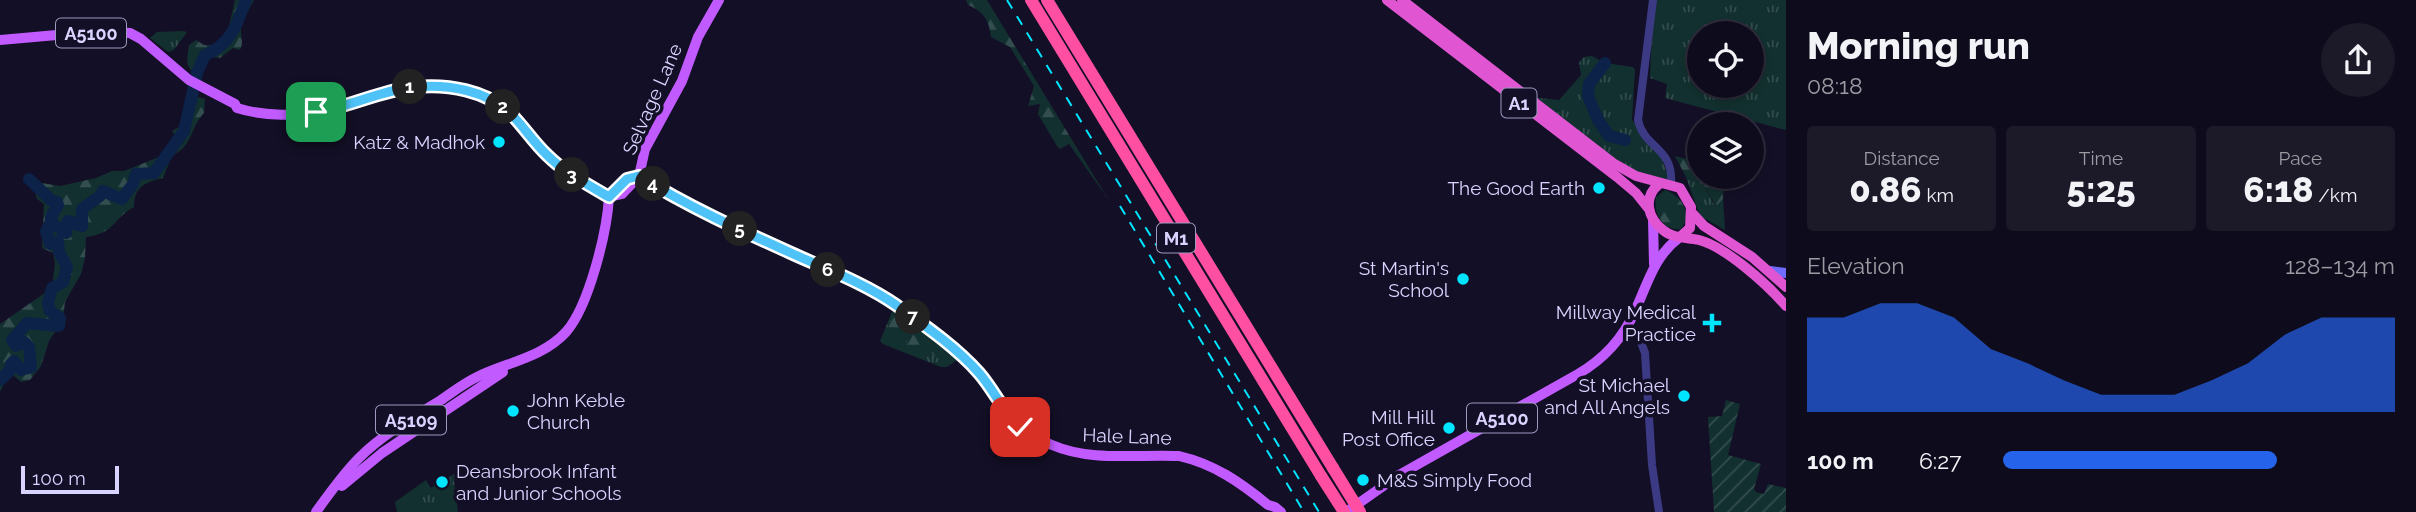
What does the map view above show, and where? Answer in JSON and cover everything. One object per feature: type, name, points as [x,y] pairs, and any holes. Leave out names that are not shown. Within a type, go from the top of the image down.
[{"type":"highway","name":"M1","points":[[1031,0],[1345,512]]},
{"type":"highway","name":"M1","points":[[1047,0],[1360,512]]},
{"type":"highway","name":"A1","points":[[1387,0],[1617,177],[1636,193],[1650,213]]},
{"type":"highway","name":"A1","points":[[1402,0],[1613,163],[1636,176],[1659,184]]},
{"type":"highway","points":[[1786,289],[1770,271],[1704,226],[1692,213],[1685,194],[1671,184],[1659,184],[1648,199],[1650,213],[1663,231],[1702,241],[1756,275],[1786,306]]},
{"type":"highway","points":[[1679,237],[1690,228],[1692,213]]},
{"type":"main road","name":"Selvage Lane","points":[[639,176],[645,149],[682,81],[698,37],[719,0]]},
{"type":"main road","name":"A5100","points":[[0,40],[121,31],[141,39],[196,84],[235,104],[237,108],[272,115],[327,111],[375,94],[414,87],[463,90],[502,106],[562,169],[609,197]]},
{"type":"main road","points":[[609,197],[627,179],[639,176]]},
{"type":"main road","name":"Hale Lane","points":[[639,176],[744,232],[840,275],[893,303],[976,370],[1012,420],[1033,435],[1077,453],[1188,458],[1227,474],[1270,509],[1275,507],[1281,512]]},
{"type":"main road","name":"A5109","points":[[316,512],[359,458],[376,444],[477,377],[551,346],[567,330],[580,308],[603,242],[609,197]]},
{"type":"main road","name":"A5100","points":[[1650,213],[1654,267]]},
{"type":"main road","name":"A5100","points":[[1345,512],[1399,475],[1591,367],[1604,356],[1626,329],[1654,267],[1668,246],[1679,237]]},
{"type":"main road","points":[[1770,271],[1786,273]]},
{"type":"main road","points":[[1772,290],[1786,289]]},
{"type":"main road","name":"A5100","points":[[1334,512],[1361,496],[1369,496]]},
{"type":"street","points":[[1653,0],[1638,120],[1643,132],[1671,165],[1671,184]]},
{"type":"street","points":[[1626,329],[1639,337],[1645,353],[1652,465],[1659,512]]},
{"type":"green space","points":[[235,0],[254,0],[242,24],[240,50],[233,48],[220,58],[211,57],[199,75],[194,73],[188,63],[189,45],[196,40],[204,45],[219,45],[226,39]]},
{"type":"green space","points":[[966,0],[987,0],[1108,199],[1069,144],[1060,149],[1057,146],[1038,114],[1040,104],[1028,106],[1034,86],[1010,47],[991,37],[985,17],[968,5]]},
{"type":"green space","points":[[1653,0],[1786,0],[1786,130],[1764,124],[1764,112],[1718,112],[1665,98],[1667,84],[1650,78]]},
{"type":"green space","points":[[157,32],[187,32],[174,50],[168,52],[150,38]]},
{"type":"green space","points":[[1592,56],[1605,63],[1633,67],[1635,70],[1632,120],[1659,150],[1671,184],[1636,176],[1529,97],[1559,100],[1581,75],[1579,62],[1584,57]]},
{"type":"green space","points":[[190,95],[205,99],[204,113],[188,142],[173,155],[167,151],[168,147],[176,147],[181,143],[172,131],[179,127]]},
{"type":"green space","points":[[1675,156],[1687,159],[1686,177]]},
{"type":"green space","points":[[159,157],[170,160],[163,178],[142,186],[136,195],[134,207],[109,229],[86,237],[81,274],[65,302],[63,320],[49,341],[41,366],[30,380],[21,382],[13,375],[5,382],[0,392],[0,324],[52,288],[55,263],[53,253],[42,248],[44,204],[37,199],[34,187],[42,183],[60,186],[96,178],[112,171],[124,171]]},
{"type":"green space","points":[[1690,189],[1706,189],[1715,206],[1723,199],[1725,230],[1700,216]]},
{"type":"green space","points":[[1706,189],[1724,189],[1723,199],[1716,206]]},
{"type":"green space","points":[[1665,190],[1684,206],[1686,217],[1681,229],[1664,224],[1658,215],[1656,197]]},
{"type":"green space","points":[[898,311],[919,325],[957,360],[947,367],[941,367],[883,344],[880,341],[892,312]]},
{"type":"green space","points":[[898,312],[933,340],[949,360],[943,362],[924,344],[922,355],[909,349],[906,339],[894,333],[886,333],[893,314]]},
{"type":"green space","points":[[1726,400],[1740,404],[1728,455],[1761,464],[1754,489],[1756,492],[1764,494],[1768,484],[1786,488],[1786,512],[1714,512],[1708,417],[1722,416]]},
{"type":"green space","name":"Deansbrook Infant and Junior Schools","points":[[457,472],[458,479],[454,480],[458,512],[397,512],[395,502],[426,480],[431,488]]},
{"type":"waterway","points":[[0,380],[9,372],[14,361],[21,370],[31,367],[29,347],[24,342],[16,346],[12,340],[27,323],[59,326],[60,318],[50,311],[48,303],[52,288],[63,282],[67,267],[59,252],[58,241],[50,244],[46,231],[51,222],[66,233],[68,221],[82,226],[82,209],[103,191],[122,199],[133,184],[136,174],[154,173],[184,131],[197,73],[205,55],[227,40],[236,26],[246,0]]},
{"type":"waterway","points":[[1605,63],[1589,84],[1588,96],[1598,120],[1609,136],[1625,140]]},
{"type":"waterway","points":[[29,179],[52,201],[57,202],[51,222]]},
{"type":"railway","points":[[1007,0],[1319,512]]},
{"type":"railway","points":[[1120,206],[1304,512]]},
{"type":"place","name":"Katz & Madhok","points":[[499,142]]},
{"type":"place","name":"The Good Earth","points":[[1599,188]]},
{"type":"place","name":"St Martin's School","points":[[1463,279]]},
{"type":"place","name":"Millway Medical Practice","points":[[1712,323]]},
{"type":"place","name":"St Michael and All Angels","points":[[1684,396]]},
{"type":"place","name":"John Keble Church","points":[[513,411]]},
{"type":"place","name":"Mill Hill Post Office","points":[[1449,428]]},
{"type":"place","name":"M&S Simply Food","points":[[1363,480]]},
{"type":"place","name":"Deansbrook Infant and Junior Schools","points":[[442,482]]},
{"type":"route","points":[[316,112],[327,111],[375,94],[414,87],[446,87],[492,100],[511,114],[562,169],[609,197],[627,179],[639,176],[744,232],[840,275],[893,303],[976,370],[1020,427]]}]
